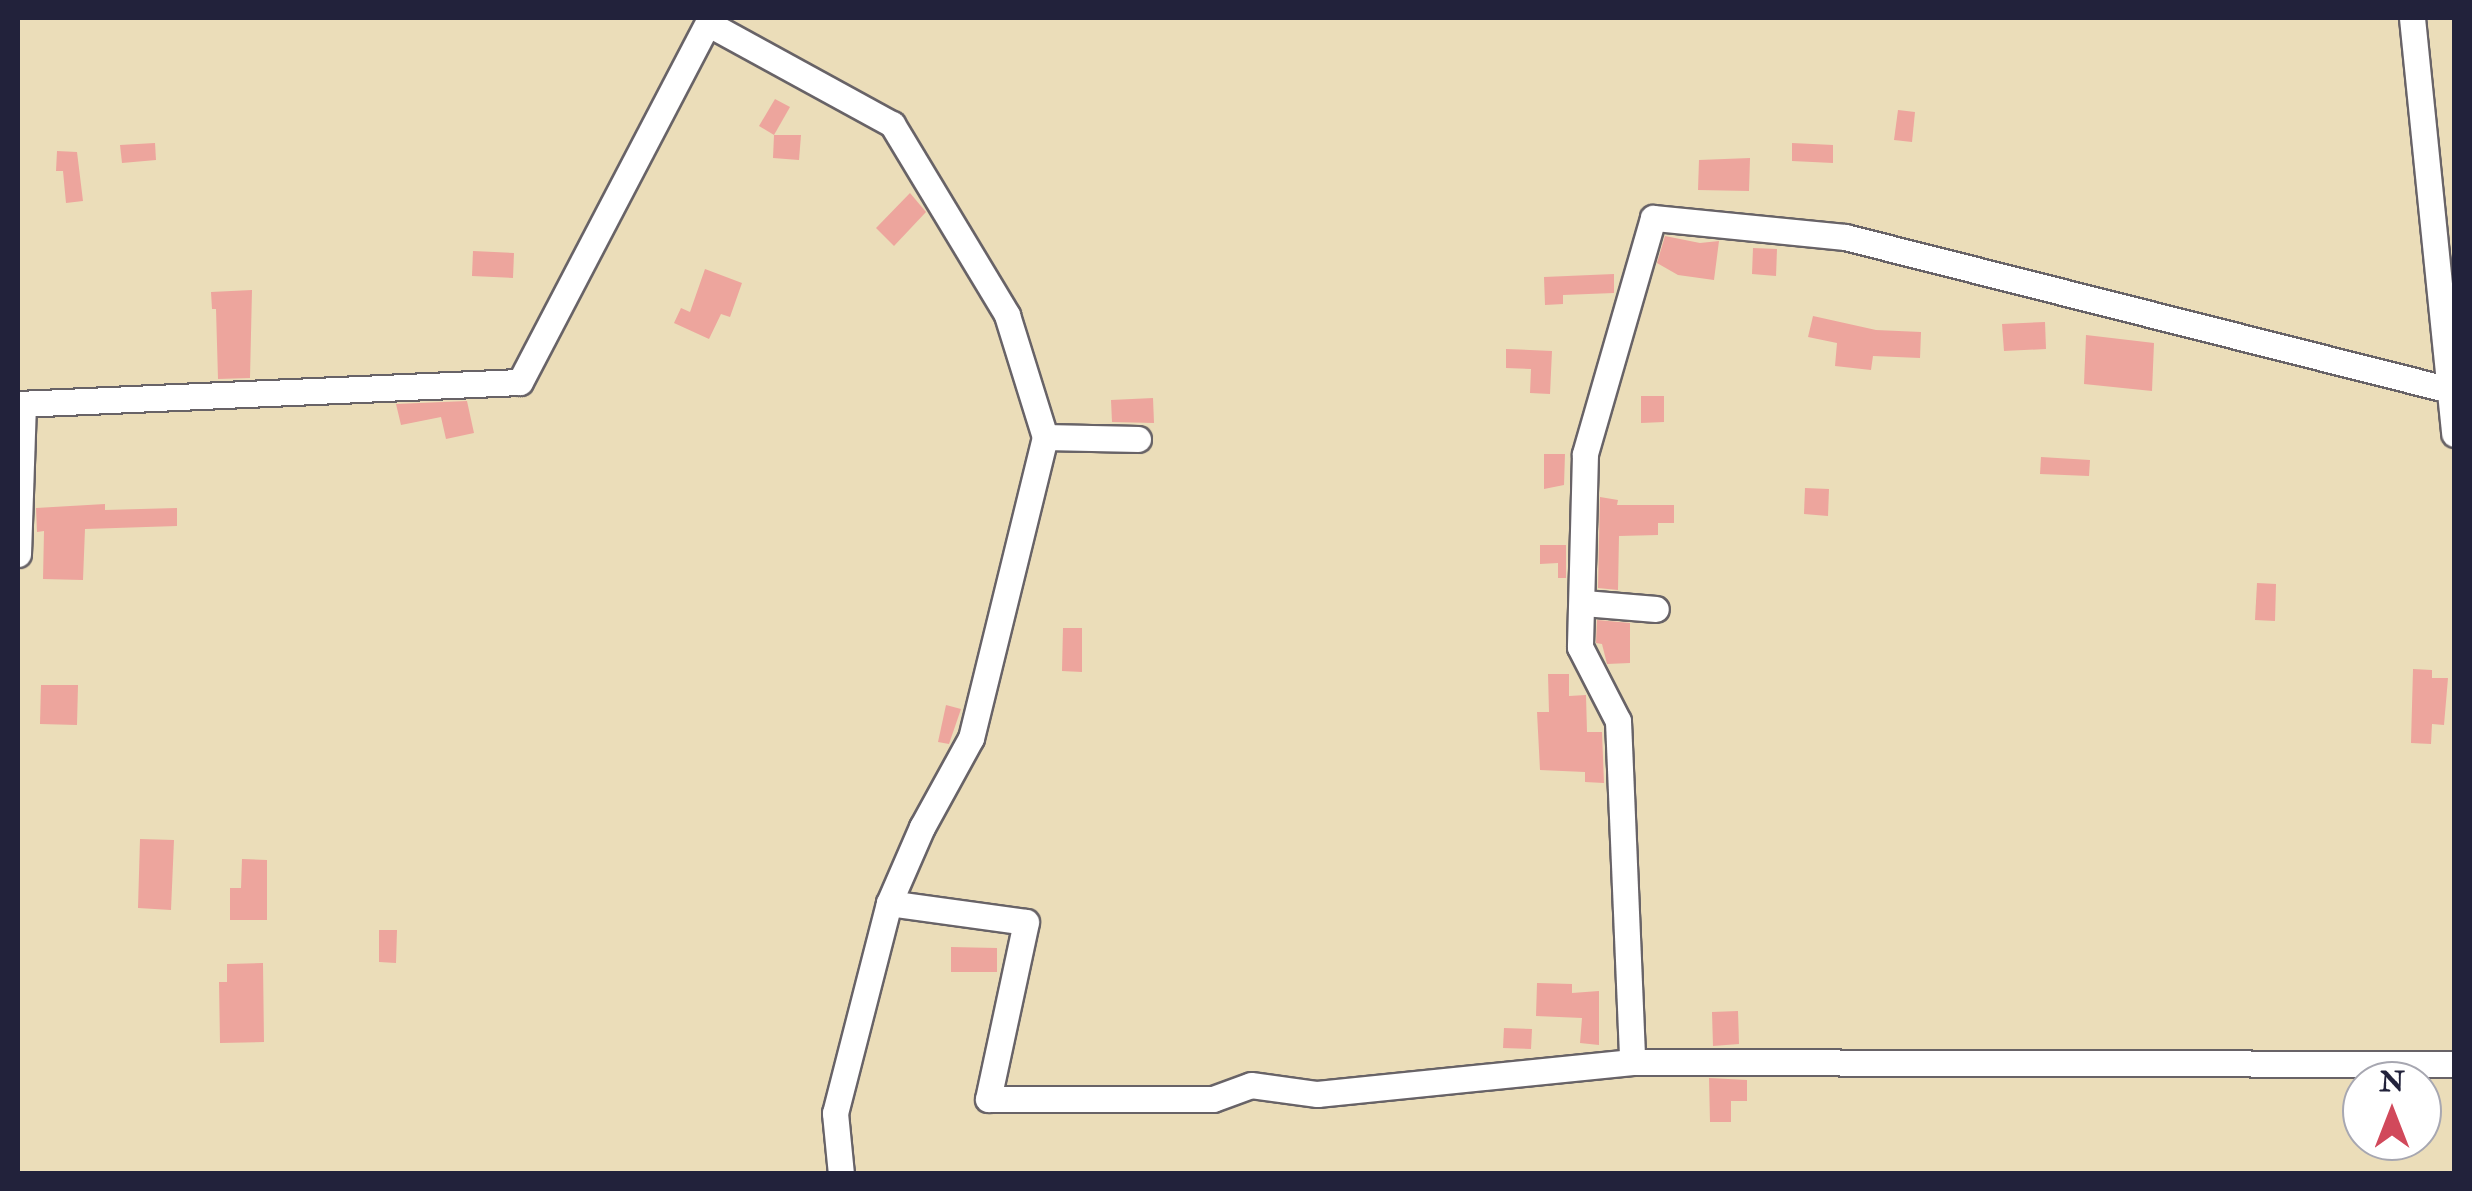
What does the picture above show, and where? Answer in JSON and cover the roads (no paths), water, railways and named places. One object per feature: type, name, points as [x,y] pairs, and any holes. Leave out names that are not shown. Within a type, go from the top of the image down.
[{"type":"street","points":[[2412,18],[2454,434]]},
{"type":"street","points":[[18,554],[20,404],[520,382],[710,20],[892,124],[1006,315],[1045,437],[971,738],[922,827],[889,903],[835,1112],[841,1174]]},
{"type":"street","points":[[1632,1062],[1618,721],[1580,647],[1585,454],[1653,218],[1845,237],[2451,391]]},
{"type":"street","points":[[1045,437],[1138,439]]},
{"type":"street","points":[[1584,603],[1656,610]]},
{"type":"street","points":[[889,903],[1026,922],[988,1099],[1213,1099],[1251,1085],[1317,1094],[1632,1062],[2454,1064]]}]
